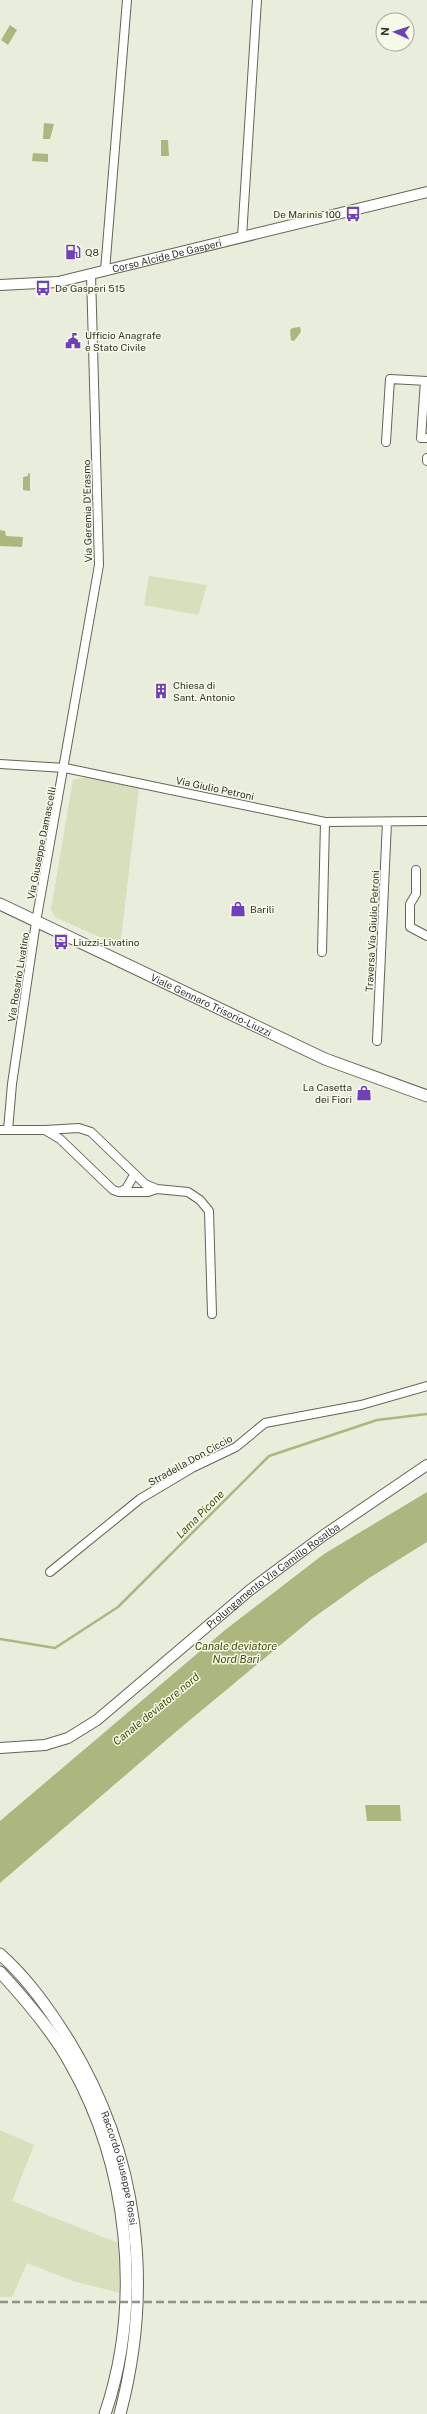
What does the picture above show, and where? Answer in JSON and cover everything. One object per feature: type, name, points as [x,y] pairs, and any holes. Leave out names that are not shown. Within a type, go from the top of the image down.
[{"type":"main road","name":"Viale Gennaro Trisorio-Liuzzi","points":[[0,904],[325,1058],[427,1096]]},
{"type":"main road","name":"Raccordo Giuseppe Rossi","points":[[0,1954],[31,1986],[49,2008],[83,2063],[107,2115],[126,2175],[132,2208],[139,2275],[135,2345],[120,2414]]},
{"type":"main road","points":[[0,1972],[21,1995],[70,2063],[97,2122],[114,2175],[126,2244],[127,2282],[122,2350],[114,2388],[111,2414]]},
{"type":"main road","points":[[105,2414],[114,2388],[135,2345]]},
{"type":"street","points":[[105,271],[127,0]]},
{"type":"street","points":[[242,237],[257,0]]},
{"type":"street","name":"Corso Alcide De Gasperi","points":[[0,285],[58,282],[427,192]]},
{"type":"street","name":"Via Geremia D'Erasmo","points":[[65,768],[99,565],[91,274]]},
{"type":"street","points":[[386,442],[390,379],[426,381],[421,438],[427,438]]},
{"type":"street","name":"Via Giulio Petroni","points":[[0,764],[65,768],[326,822],[427,821]]},
{"type":"street","name":"Via Giuseppe Damascelli","points":[[36,922],[65,768]]},
{"type":"street","points":[[322,952],[326,822]]},
{"type":"street","name":"Traversa Via Giulio Petroni","points":[[377,1041],[387,822]]},
{"type":"street","points":[[416,870],[416,894],[410,904],[410,927],[427,936]]},
{"type":"street","name":"Via Rosario Livatino","points":[[36,922],[4,1130],[79,1128],[91,1132],[145,1184],[157,1189],[188,1192],[200,1200],[209,1211],[212,1314]]},
{"type":"street","points":[[45,1130],[60,1139],[113,1190],[119,1192],[148,1192],[157,1189]]},
{"type":"street","points":[[119,1192],[126,1189],[134,1175]]},
{"type":"street","name":"Stradella Don Ciccio","points":[[50,1572],[140,1499],[192,1468],[236,1447],[265,1423],[361,1405],[427,1386]]},
{"type":"street","name":"Prolungamento Via Camillo Rosalba","points":[[0,1748],[45,1746],[68,1738],[97,1720],[250,1590],[324,1535],[426,1466]]},
{"type":"shaded area","points":[[149,576],[207,585],[198,615],[144,605]]},
{"type":"shaded area","points":[[88,777],[139,788],[120,946],[55,917],[51,909],[73,780]]},
{"type":"shaded area","points":[[0,2130],[34,2145],[12,2201],[118,2243],[120,2293],[73,2281],[27,2263],[12,2297],[0,2297]]},
{"type":"water","points":[[10,25],[17,30],[8,45],[1,40]]},
{"type":"water","points":[[44,123],[54,124],[50,139],[43,139]]},
{"type":"water","points":[[161,140],[168,140],[169,156],[161,156]]},
{"type":"water","points":[[33,153],[48,154],[48,162],[32,161]]},
{"type":"water","points":[[300,327],[301,332],[294,341],[291,340],[290,330],[292,328]]},
{"type":"water","points":[[28,473],[30,474],[30,491],[23,490],[23,477],[28,476]]},
{"type":"water","points":[[0,530],[5,531],[6,536],[23,537],[22,547],[0,546]]},
{"type":"water","name":"Canale deviatore Nord Bari","points":[[427,1492],[427,1542],[369,1578],[313,1618],[178,1730],[0,1883],[0,1821],[225,1630],[324,1554]]},
{"type":"water","points":[[365,1805],[400,1805],[401,1821],[367,1821]]},
{"type":"waterway","name":"Lama Picone","points":[[0,1639],[55,1648],[118,1607],[269,1456],[377,1420],[427,1414]]},
{"type":"railway","points":[[0,2302],[427,2302]]},
{"type":"place","name":"De Marinis 100","points":[[353,214]]},
{"type":"place","name":"Q8","points":[[73,252]]},
{"type":"place","name":"De Gasperi 515","points":[[43,288]]},
{"type":"place","name":"Ufficio Anagrafe e Stato Civile","points":[[73,341]]},
{"type":"place","name":"Chiesa di Sant. Antonio","points":[[161,691]]},
{"type":"place","name":"Barili","points":[[238,909]]},
{"type":"place","name":"Liuzzi-Livatino","points":[[61,942]]},
{"type":"place","name":"La Casetta dei Fiori","points":[[364,1093]]},
{"type":"water label","name":"Canale deviatore nord","points":[[156,1709]]}]
